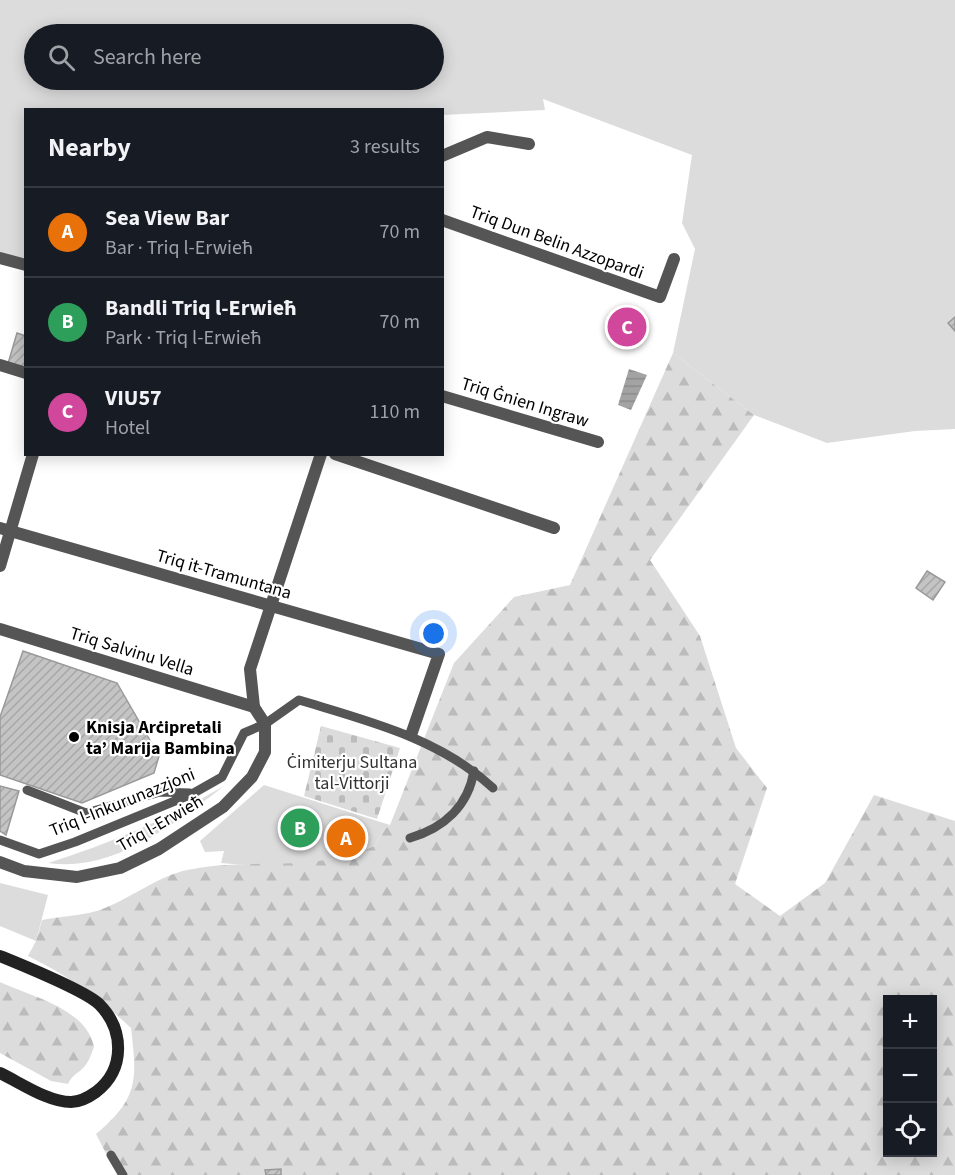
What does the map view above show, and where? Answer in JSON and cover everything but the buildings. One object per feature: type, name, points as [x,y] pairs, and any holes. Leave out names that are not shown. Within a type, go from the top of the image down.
[{"type":"main road","points":[[0,956],[98,1003],[113,1024],[119,1051],[112,1073],[104,1085],[78,1102],[60,1101],[0,1073]]},
{"type":"street","points":[[444,155],[487,137],[529,144]]},
{"type":"street","name":"Triq Dun Belin Azzopardi","points":[[444,221],[660,297],[674,259]]},
{"type":"street","points":[[0,258],[24,264]]},
{"type":"street","points":[[0,365],[24,373]]},
{"type":"street","name":"Triq Ġnien Ingraw","points":[[444,397],[598,442]]},
{"type":"street","points":[[0,566],[6,530],[32,456]]},
{"type":"street","points":[[265,724],[254,707],[250,669],[320,456]]},
{"type":"street","points":[[341,456],[554,528]]},
{"type":"street","name":"Triq it-Tramuntana","points":[[6,530],[439,654],[411,735]]},
{"type":"street","name":"Triq Salvinu Vella","points":[[0,629],[254,707]]},
{"type":"street","name":"Triq l-Erwieħ","points":[[0,862],[24,871],[77,877],[120,868],[159,849],[223,807],[252,777],[265,752],[265,724]]},
{"type":"lane","name":"Triq l-Inkurunazzjoni","points":[[0,840],[39,854],[75,842],[192,794],[222,777],[244,733],[265,724],[299,699],[411,735]]},
{"type":"lane","points":[[411,735],[474,771],[493,789]]},
{"type":"lane","points":[[410,838],[425,834],[452,815],[471,792],[474,771]]},
{"type":"lane","points":[[27,790],[86,813],[160,792],[192,794]]},
{"type":"lane","points":[[111,1155],[123,1175]]},
{"type":"green space","points":[[0,0],[955,0],[955,429],[915,431],[827,443],[754,415],[673,353],[695,249],[682,223],[692,155],[543,99],[545,110],[444,115],[444,108],[24,108],[24,263],[0,256]]},
{"type":"green space","points":[[673,353],[754,415],[650,560],[700,636],[736,748],[767,788],[735,884],[780,916],[825,883],[874,795],[955,821],[955,1175],[117,1175],[96,1134],[120,1110],[132,1087],[134,1061],[131,1028],[82,988],[28,956],[36,941],[42,920],[98,911],[166,877],[187,870],[235,864],[329,860],[376,845],[382,831],[390,825],[454,663],[514,597],[570,585]]},
{"type":"green space","name":"Ċimiterju Sultana tal-Vittorji","points":[[321,726],[400,748],[377,819],[304,796]]},
{"type":"green space","points":[[264,785],[390,825],[382,831],[376,845],[320,862],[280,865],[221,863],[224,851],[205,852],[200,841]]},
{"type":"green space","points":[[224,786],[164,829],[120,853],[72,864],[48,863],[138,829]]},
{"type":"green space","points":[[0,883],[48,895],[36,941],[0,926]]},
{"type":"green space","points":[[0,982],[56,1005],[69,1013],[89,1034],[94,1047],[88,1062],[68,1084],[51,1081],[0,1053]]},
{"type":"shaded area","points":[[629,369],[647,375],[631,410],[618,405]]},
{"type":"place","name":"VIU57","points":[[627,327]]},
{"type":"place","name":"Knisja Arċipretali ta’ Marija Bambina","points":[[74,737]]},
{"type":"place","name":"Bandli Triq l-Erwieħ","points":[[300,828]]},
{"type":"place","name":"Sea View Bar","points":[[346,838]]}]
